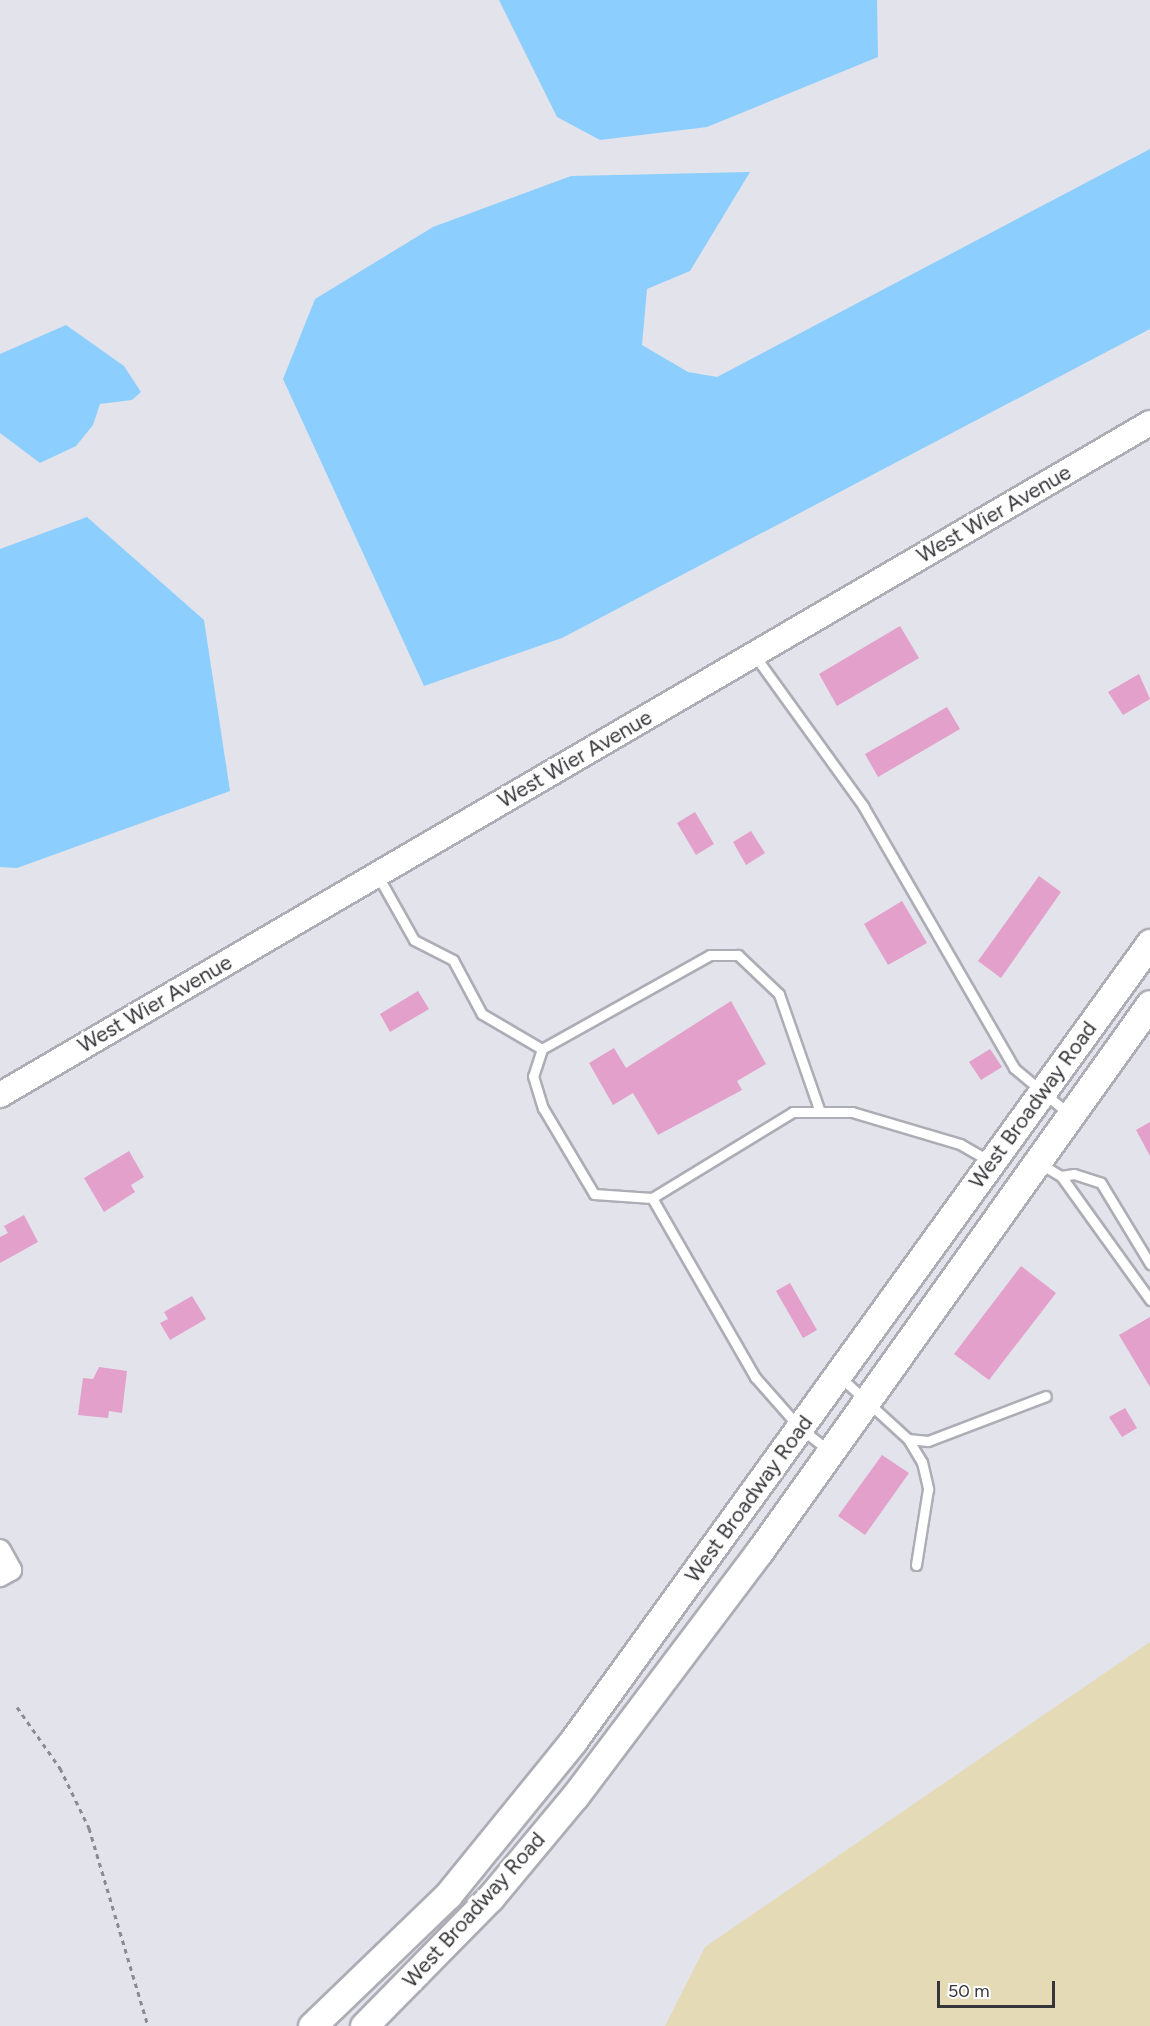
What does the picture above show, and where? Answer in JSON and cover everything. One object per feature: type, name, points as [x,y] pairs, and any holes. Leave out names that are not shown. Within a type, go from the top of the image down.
[{"type":"main road","name":"West Broadway Road","points":[[312,2026],[440,1903],[555,1764],[1150,943]]},
{"type":"main road","name":"West Broadway Road","points":[[364,2026],[490,1898],[582,1786],[759,1552],[828,1450],[1150,1004]]},
{"type":"main road","points":[[555,1764],[582,1786]]},
{"type":"street","name":"West Wier Avenue","points":[[0,1095],[1150,423]]},
{"type":"street","points":[[0,1550],[6,1573]]},
{"type":"lane","points":[[753,654],[863,806],[1014,1068],[1071,1115]]},
{"type":"lane","points":[[377,874],[414,940],[453,960],[482,1014],[542,1049]]},
{"type":"lane","points":[[820,1112],[779,994],[738,955],[710,955],[542,1049],[533,1076],[543,1108],[594,1194],[652,1198],[793,1112],[820,1112],[852,1112],[960,1144],[991,1162]]},
{"type":"lane","points":[[1037,1161],[1060,1176],[1150,1300]]},
{"type":"lane","points":[[1060,1176],[1074,1174],[1101,1183],[1150,1264]]},
{"type":"lane","points":[[652,1198],[755,1377],[800,1428],[828,1450]]},
{"type":"lane","points":[[838,1375],[908,1439],[922,1462],[928,1489],[916,1565]]},
{"type":"lane","points":[[908,1439],[928,1441],[1046,1396]]},
{"type":"path","points":[[17,1707],[60,1768],[89,1828],[148,2026]]},
{"type":"sand","points":[[1150,1642],[1150,2026],[665,2026],[705,1947]]},
{"type":"water","points":[[499,0],[877,0],[878,57],[707,127],[600,140],[557,117]]},
{"type":"water","points":[[1150,149],[1150,329],[562,638],[424,686],[283,379],[315,299],[433,227],[571,176],[750,172],[690,271],[647,289],[642,345],[688,372],[717,377]]},
{"type":"water","points":[[66,325],[124,366],[141,392],[132,400],[100,404],[93,425],[76,446],[40,463],[0,433],[0,354]]},
{"type":"water","points":[[87,517],[204,620],[230,791],[17,868],[0,867],[0,549]]},
{"type":"building","points":[[900,626],[919,658],[837,706],[819,674]]},
{"type":"building","points":[[1139,674],[1150,699],[1123,715],[1108,692]]},
{"type":"building","points":[[947,707],[960,729],[878,777],[865,754]]},
{"type":"building","points":[[695,812],[714,844],[696,855],[677,823]]},
{"type":"building","points":[[751,831],[765,853],[746,865],[733,842]]},
{"type":"building","points":[[1039,876],[1061,892],[1001,978],[978,961]]},
{"type":"building","points":[[902,901],[927,943],[888,965],[864,924]]},
{"type":"building","points":[[418,991],[429,1009],[390,1032],[380,1014]]},
{"type":"building","points":[[731,1001],[766,1064],[737,1081],[742,1090],[658,1135],[633,1093],[613,1105],[589,1063],[614,1048],[626,1068]]},
{"type":"building","points":[[990,1049],[1002,1067],[981,1080],[969,1062]]},
{"type":"building","points":[[1150,1122],[1150,1156],[1136,1130]]},
{"type":"building","points":[[129,1151],[144,1177],[131,1185],[135,1192],[104,1212],[84,1178]]},
{"type":"building","points":[[24,1215],[38,1242],[0,1263],[0,1237],[8,1233],[4,1226]]},
{"type":"building","points":[[1021,1266],[1056,1293],[989,1380],[954,1354]]},
{"type":"building","points":[[790,1283],[817,1330],[803,1338],[776,1291]]},
{"type":"building","points":[[192,1296],[206,1319],[170,1340],[160,1323],[168,1319],[164,1312]]},
{"type":"building","points":[[1150,1317],[1150,1387],[1119,1335]]},
{"type":"building","points":[[99,1367],[127,1371],[122,1413],[109,1411],[108,1418],[78,1415],[83,1378],[93,1379]]},
{"type":"building","points":[[1125,1408],[1137,1428],[1122,1437],[1109,1417]]},
{"type":"building","points":[[882,1455],[909,1473],[865,1535],[838,1516]]}]
